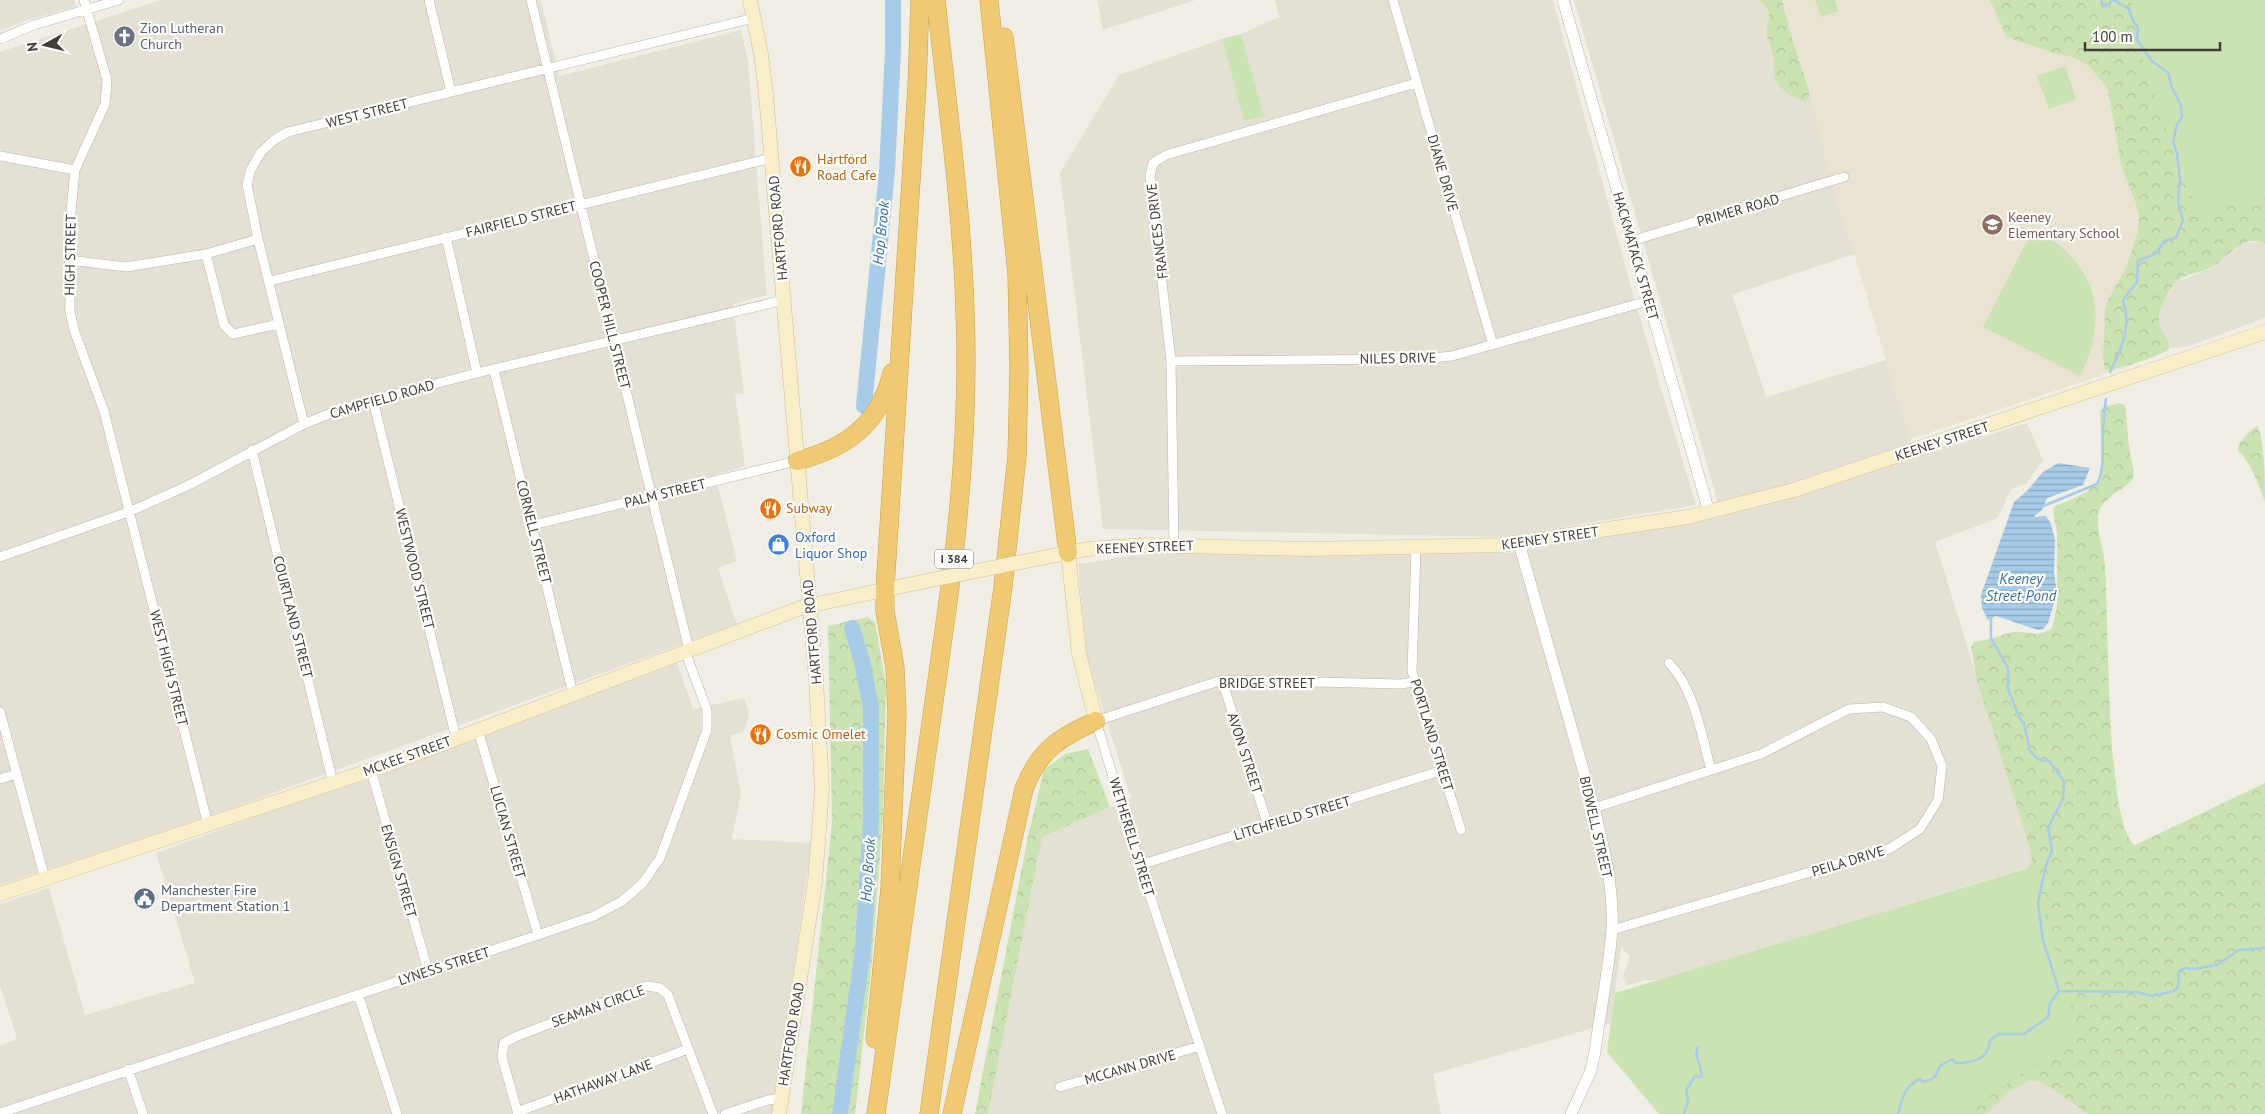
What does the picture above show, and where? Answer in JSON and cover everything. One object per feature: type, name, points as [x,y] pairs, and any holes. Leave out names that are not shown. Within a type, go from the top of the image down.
[{"type":"highway","points":[[877,1107],[875,1040],[890,888],[896,714],[895,668],[886,611],[885,589],[918,70],[920,0]]},
{"type":"highway","name":"I 384","points":[[877,1107],[955,552],[964,443],[966,348],[964,276],[936,0]]},
{"type":"highway","points":[[929,1114],[1003,587],[1017,456],[1019,370],[1017,274],[989,0]]},
{"type":"highway","points":[[995,0],[1008,64],[1068,553]]},
{"type":"highway","points":[[797,461],[843,444],[863,427],[876,410],[889,385],[903,311]]},
{"type":"highway","points":[[952,1114],[1016,818],[1027,782],[1038,760],[1054,744],[1069,733],[1096,721]]},
{"type":"main road","name":"HARTFORD ROAD","points":[[750,0],[762,54],[772,158],[810,605],[822,789],[820,836],[814,882],[779,1114]]},
{"type":"main road","name":"KEENEY STREET","points":[[810,605],[1068,553],[1115,547],[1174,545],[1307,549],[1416,548],[1519,543],[1666,521],[1709,512],[1803,487],[2265,332]]},
{"type":"main road","name":"WETHERELL STREET","points":[[1068,553],[1079,654],[1096,721]]},
{"type":"main road","name":"MCKEE STREET","points":[[0,894],[371,770],[810,605]]},
{"type":"street","points":[[0,39],[85,5],[119,0]]},
{"type":"street","points":[[429,0],[451,92]]},
{"type":"street","name":"COOPER HILL STREET","points":[[531,0],[653,496],[687,650]]},
{"type":"street","name":"DIANE DRIVE","points":[[1393,0],[1493,345]]},
{"type":"street","name":"HACKMATACK STREET","points":[[1563,0],[1709,512]]},
{"type":"street","name":"HIGH STREET","points":[[85,5],[107,80],[105,104],[75,170],[69,232],[68,293],[74,330],[104,411],[131,511]]},
{"type":"street","name":"WEST STREET","points":[[304,424],[270,281],[258,239],[247,184],[251,169],[261,152],[274,140],[288,132],[754,18]]},
{"type":"street","name":"FRANCES DRIVE","points":[[1174,545],[1171,361],[1150,176],[1153,164],[1166,155],[1416,83]]},
{"type":"street","points":[[0,156],[75,170]]},
{"type":"street","name":"FAIRFIELD STREET","points":[[270,281],[772,158]]},
{"type":"street","name":"PRIMER ROAD","points":[[1631,241],[1844,177]]},
{"type":"street","points":[[446,237],[477,373]]},
{"type":"street","points":[[69,260],[126,267],[206,254],[258,239]]},
{"type":"street","points":[[206,254],[224,325],[233,334],[279,324]]},
{"type":"street","name":"CAMPFIELD ROAD","points":[[0,557],[131,511],[189,485],[304,424],[373,400],[477,373],[784,300]]},
{"type":"street","name":"NILES DRIVE","points":[[1171,361],[1422,359],[1452,356],[1648,301]]},
{"type":"street","name":"CORNELL STREET","points":[[494,370],[534,526],[573,694]]},
{"type":"street","name":"WESTWOOD STREET","points":[[373,400],[456,738]]},
{"type":"street","name":"COURTLAND STREET","points":[[252,450],[333,783]]},
{"type":"street","name":"PALM STREET","points":[[534,526],[797,461]]},
{"type":"street","name":"WEST HIGH STREET","points":[[131,511],[208,825]]},
{"type":"street","name":"BIDWELL STREET","points":[[1519,543],[1594,808],[1605,852],[1611,896],[1612,930],[1591,1070],[1571,1114]]},
{"type":"street","name":"PORTLAND STREET","points":[[1416,548],[1412,671],[1461,830]]},
{"type":"street","name":"LYNESS STREET","points":[[0,1113],[594,916],[622,901],[642,884],[660,858],[708,730],[707,710],[687,650]]},
{"type":"street","points":[[1669,663],[1678,672],[1688,689],[1711,770]]},
{"type":"street","name":"BRIDGE STREET","points":[[1096,721],[1222,680],[1401,684],[1414,682]]},
{"type":"street","name":"AVON STREET","points":[[1222,680],[1268,826]]},
{"type":"street","name":"PEILA DRIVE","points":[[1594,808],[1761,754],[1849,709],[1883,707],[1911,717],[1931,739],[1942,766],[1938,800],[1920,829],[1889,849],[1612,930]]},
{"type":"street","points":[[0,712],[45,879]]},
{"type":"street","name":"WETHERELL STREET","points":[[1096,721],[1140,865],[1222,1114]]},
{"type":"street","name":"LUCIAN STREET","points":[[478,730],[538,935]]},
{"type":"street","name":"ENSIGN STREET","points":[[371,770],[428,971]]},
{"type":"street","name":"LITCHFIELD STREET","points":[[1140,865],[1442,770]]},
{"type":"street","points":[[0,779],[16,774]]},
{"type":"street","name":"SEAMAN CIRCLE","points":[[518,1113],[502,1057],[504,1043],[515,1037],[647,986],[660,988],[668,995],[714,1114]]},
{"type":"street","points":[[358,994],[397,1112],[387,1114]]},
{"type":"street","name":"MCCANN DRIVE","points":[[1060,1087],[1200,1046]]},
{"type":"street","name":"HATHAWAY LANE","points":[[518,1113],[688,1049]]},
{"type":"street","points":[[128,1070],[143,1114]]},
{"type":"street","points":[[725,1114],[768,1100],[781,1098]]},
{"type":"shaded area","points":[[0,0],[74,0],[76,7],[24,21],[0,31]]},
{"type":"shaded area","points":[[161,0],[541,0],[559,76],[741,30],[748,61],[767,295],[733,304],[744,393],[735,394],[745,466],[715,475],[737,561],[718,568],[737,624],[213,815],[0,885],[0,52]]},
{"type":"shaded area","points":[[1097,0],[1196,0],[1103,30]]},
{"type":"shaded area","points":[[1275,0],[1553,0],[1634,298],[1696,505],[1505,537],[1103,529],[1060,173],[1119,75],[1222,39],[1244,121],[1264,116],[1241,34],[1279,17]]},
{"type":"shaded area","points":[[1574,0],[1758,0],[1765,3],[1769,11],[1767,33],[1774,56],[1774,75],[1789,94],[1797,98],[1809,97],[1809,89],[1829,171],[1854,254],[1732,295],[1766,397],[1886,360],[1910,439],[1913,458],[2027,423],[2043,460],[2026,484],[2011,489],[1998,518],[1935,542],[2029,845],[2032,862],[2029,867],[1659,980],[1645,980],[1626,986],[1623,976],[1630,956],[1621,947],[1611,1023],[1433,1074],[1441,1114],[988,1114],[1042,837],[1131,798],[1087,659],[1078,564],[1153,553],[1510,553],[1722,517]]},
{"type":"shaded area","name":"Keeney Elementary School","points":[[1782,0],[1990,0],[2005,34],[2009,38],[2053,53],[2072,57],[2089,66],[2108,90],[2121,165],[2139,216],[2137,234],[2126,268],[2108,300],[2104,323],[2103,357],[2108,370],[2138,363],[1910,439],[1829,171],[1807,80],[1791,35]]},
{"type":"shaded area","points":[[2257,242],[2265,244],[2265,318],[2186,347],[2170,348],[2159,323],[2159,317],[2163,304],[2176,282],[2212,268],[2242,244]]},
{"type":"shaded area","points":[[677,663],[693,709],[744,698],[749,712],[743,732],[730,736],[741,793],[732,839],[812,843],[773,1114],[0,1114],[0,1046],[17,1039],[0,986],[0,904],[49,888],[85,1015],[195,983],[156,853]]},
{"type":"shaded area","points":[[2031,1080],[2042,1082],[2088,1114],[1986,1114],[2009,1092]]},
{"type":"green space","points":[[1758,0],[1782,0],[1791,35],[1809,89],[1809,97],[1805,101],[1795,98],[1786,92],[1775,80],[1774,58],[1767,36],[1769,15],[1767,8]]},
{"type":"green space","points":[[1815,0],[1835,0],[1838,11],[1821,17]]},
{"type":"green space","points":[[1990,0],[2265,0],[2265,244],[2250,241],[2237,248],[2212,267],[2185,276],[2177,281],[2166,297],[2159,316],[2161,328],[2170,348],[2158,355],[2129,365],[2105,370],[2103,357],[2105,311],[2108,300],[2126,268],[2137,234],[2139,216],[2121,165],[2108,90],[2089,66],[2072,57],[2053,53],[2009,38],[2005,34]]},
{"type":"green space","points":[[2131,0],[2265,0],[2265,194],[2199,215],[2168,136],[2150,82],[2135,28]]},
{"type":"green space","points":[[1241,34],[1264,116],[1244,121],[1222,39]]},
{"type":"green space","points":[[2065,66],[2076,99],[2049,109],[2037,76]]},
{"type":"green space","points":[[2033,229],[2054,242],[2071,256],[2084,273],[2092,291],[2095,311],[2095,332],[2080,376],[1983,327]]},
{"type":"green space","points":[[2119,403],[2125,405],[2134,476],[2126,486],[2103,504],[2098,516],[2106,582],[2110,711],[2118,798],[2125,829],[2135,845],[2265,783],[2265,1114],[2088,1114],[2042,1082],[2031,1080],[2009,1092],[1986,1114],[1859,1114],[2032,862],[2029,845],[1977,681],[1971,647],[1974,642],[2009,633],[2036,634],[2052,628],[2057,607],[2057,533],[2053,511],[2055,506],[2076,498],[2098,481],[2102,471],[2103,460],[2100,411],[2103,407]]},
{"type":"green space","points":[[2257,426],[2262,441],[2265,502],[2251,468],[2238,450],[2245,437]]},
{"type":"green space","points":[[867,617],[875,622],[886,686],[883,814],[872,962],[855,1114],[801,1114],[832,823],[828,626]]},
{"type":"green space","points":[[1088,749],[1110,807],[1042,837],[988,1114],[975,1114],[1028,836],[1044,770],[1065,754]]},
{"type":"green space","points":[[2031,867],[2078,1030],[2010,1082],[1961,1114],[1659,1114],[1607,1052],[1615,993]]},
{"type":"water","name":"Keeney Street Pond","points":[[2058,463],[2090,468],[2083,485],[2047,498],[2042,510],[2034,516],[2046,516],[2051,524],[2055,540],[2054,572],[2057,593],[2048,623],[2043,629],[2038,630],[1996,616],[1988,620],[1982,608],[1981,595],[2014,502],[2027,491],[2043,472]]},
{"type":"waterway","name":"Hop Brook","points":[[864,406],[887,171],[893,50],[893,0]]},
{"type":"waterway","points":[[2101,0],[2102,5],[2106,6],[2113,0]]},
{"type":"waterway","points":[[2110,372],[2124,338],[2126,320],[2123,301],[2137,283],[2138,261],[2157,253],[2164,241],[2176,238],[2183,220],[2178,202],[2180,179],[2177,153],[2173,142],[2177,125],[2182,117],[2181,105],[2172,88],[2168,73],[2152,61],[2137,40],[2138,28],[2133,21],[2129,9],[2114,0]]},
{"type":"waterway","points":[[2041,507],[2097,484],[2102,463],[2106,399]]},
{"type":"waterway","points":[[1898,1114],[1902,1099],[1918,1079],[1925,1082],[1935,1077],[1940,1066],[1952,1059],[1956,1063],[1979,1059],[1987,1052],[1990,1040],[1999,1034],[2024,1034],[2048,1017],[2050,1003],[2059,991],[2043,940],[2038,903],[2046,865],[2052,851],[2048,828],[2063,799],[2064,781],[2049,761],[2038,759],[2030,751],[2024,723],[2020,719],[2008,689],[2008,668],[1991,638],[1991,617]]},
{"type":"waterway","name":"Hop Brook","points":[[840,1114],[863,949],[871,817],[871,708],[862,661],[852,628]]},
{"type":"waterway","points":[[2059,991],[2137,992],[2152,996],[2174,991],[2178,987],[2179,971],[2185,968],[2194,969],[2217,965],[2239,950],[2265,948]]},
{"type":"waterway","points":[[1684,1114],[1688,1101],[1686,1091],[1695,1076],[1701,1077],[1702,1074],[1696,1053],[1698,1047]]},
{"type":"place","name":"Zion Lutheran Church","points":[[124,36]]},
{"type":"place","name":"Hartford Road Cafe","points":[[801,167]]},
{"type":"place","name":"Keeney Elementary School","points":[[1992,225]]},
{"type":"place","name":"Subway","points":[[770,508]]},
{"type":"place","name":"Oxford Liquor Shop","points":[[779,545]]},
{"type":"place","name":"Cosmic Omelet","points":[[760,734]]},
{"type":"place","name":"Manchester Fire Department Station 1","points":[[145,898]]}]
